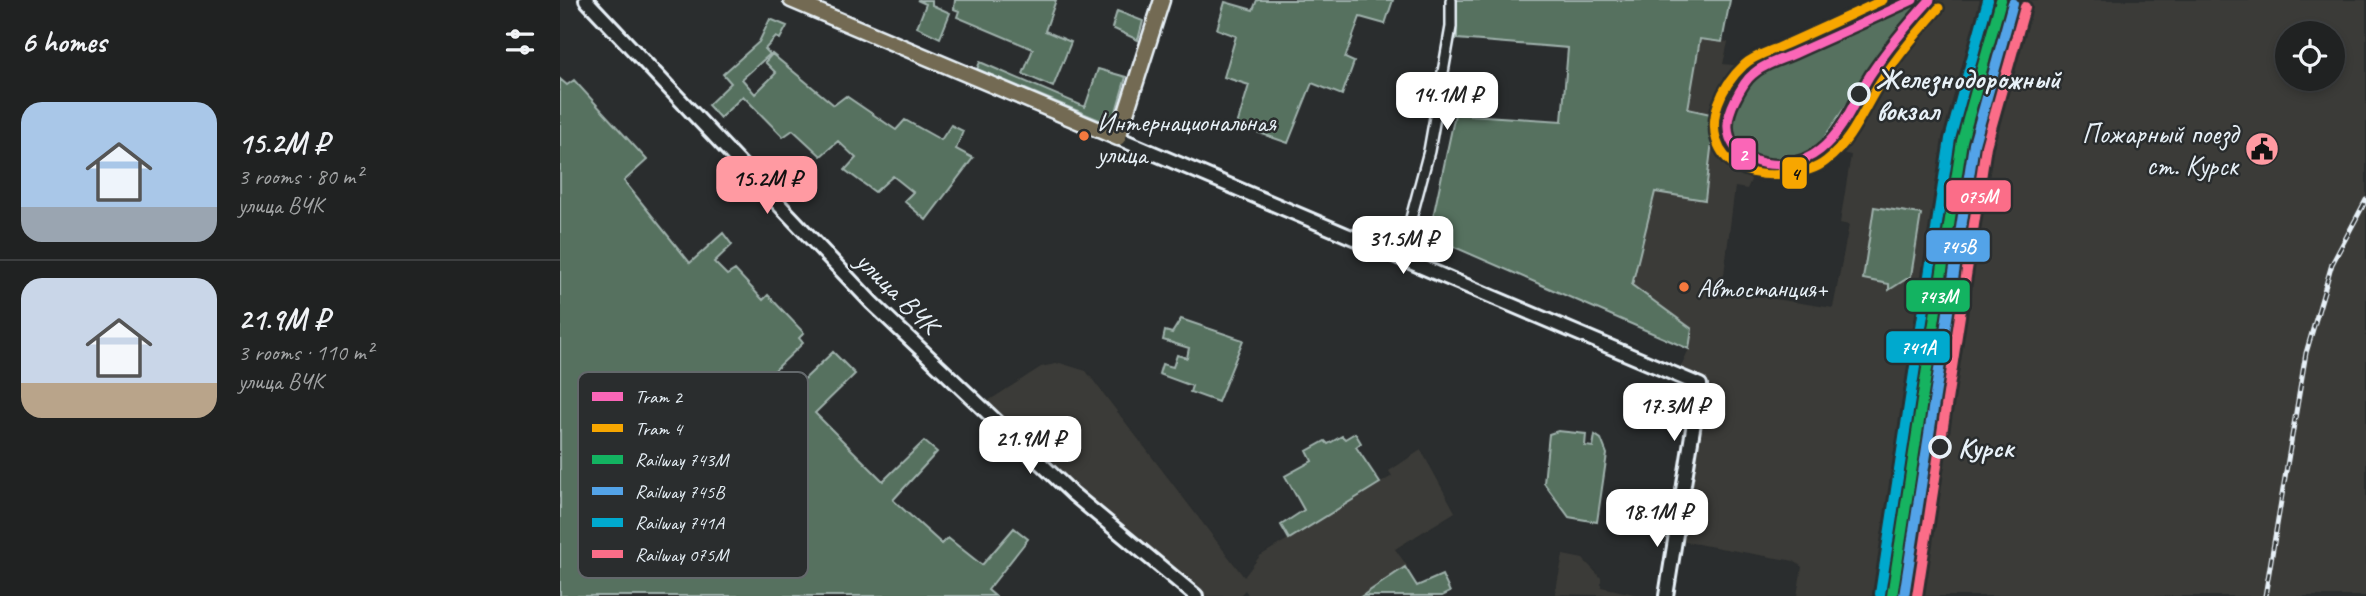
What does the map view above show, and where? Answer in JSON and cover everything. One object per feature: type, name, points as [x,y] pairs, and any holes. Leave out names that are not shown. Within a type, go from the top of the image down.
[{"type":"main road","name":"улица ВЧК","points":[[586,0],[881,312],[1073,494],[1196,596]]},
{"type":"main road","points":[[791,0],[1401,256],[1700,385],[1666,596]]},
{"type":"main road","points":[[1118,138],[1162,0]]},
{"type":"street","points":[[1401,256],[1429,151],[1451,27],[1451,0]]},
{"type":"shaded area","points":[[1923,0],[2366,0],[2366,596],[1797,596],[1802,567],[1794,561],[1669,539],[1690,381],[1677,375],[1689,349],[1692,329],[1632,286],[1655,192],[1704,200],[1688,110],[1700,38],[1728,42],[1723,64],[1753,67],[1740,74],[1719,126],[1723,157],[1728,153],[1738,160],[1758,164],[1747,189],[1735,187],[1722,291],[1833,308],[1849,225],[1840,223],[1851,155],[1826,150],[1870,79],[1879,72],[1881,59]]},
{"type":"shaded area","points":[[1060,363],[1086,371],[1244,577],[1260,556],[1392,476],[1389,471],[1421,450],[1455,512],[1395,549],[1407,566],[1364,596],[1249,596],[1245,590],[1239,596],[1201,596],[1093,506],[985,403],[1041,367]]},
{"type":"shaded area","points":[[1563,555],[1583,559],[1601,578],[1601,587],[1643,596],[1555,594]]},
{"type":"green space","points":[[917,0],[932,0],[932,5],[950,13],[940,38],[917,27],[926,4]]},
{"type":"green space","points":[[955,0],[1056,0],[1045,31],[1071,42],[1053,87],[1023,74],[1033,49],[957,17],[959,11],[954,9]]},
{"type":"green space","points":[[1257,0],[1393,0],[1385,24],[1360,17],[1345,58],[1354,62],[1342,95],[1312,83],[1288,143],[1237,125],[1249,85],[1224,77],[1236,36],[1217,29],[1225,2],[1253,10]]},
{"type":"green space","points":[[1457,0],[1730,0],[1722,42],[1700,39],[1688,109],[1715,115],[1705,200],[1655,192],[1632,285],[1692,329],[1689,349],[1429,236],[1455,114],[1562,121],[1568,48],[1457,39]]},
{"type":"green space","points":[[1906,0],[1928,0],[1886,47],[1815,151],[1778,161],[1764,161],[1739,155],[1731,146],[1728,134],[1732,116],[1750,80],[1764,64],[1846,31]]},
{"type":"green space","points":[[1117,11],[1143,21],[1138,40],[1112,28]]},
{"type":"green space","points":[[770,19],[787,26],[780,39],[776,37],[765,49],[770,54],[742,79],[755,94],[776,73],[765,62],[772,54],[834,105],[846,96],[896,130],[905,120],[941,140],[951,125],[963,131],[956,149],[973,158],[926,220],[904,201],[913,192],[893,176],[875,192],[845,170],[856,158],[838,141],[821,156],[793,130],[783,137],[743,96],[720,118],[708,105],[731,83],[723,74],[759,42]]},
{"type":"green space","points":[[980,62],[1085,107],[1098,69],[1126,77],[1115,115],[1102,121],[977,69]]},
{"type":"green space","points":[[560,79],[567,85],[574,80],[647,160],[624,181],[690,263],[723,233],[732,245],[714,262],[727,275],[735,270],[763,300],[768,295],[804,333],[799,338],[803,343],[775,372],[578,372],[578,578],[808,578],[808,376],[833,352],[855,374],[815,413],[883,481],[924,441],[937,452],[893,500],[942,544],[948,538],[982,565],[1014,528],[1028,539],[988,590],[995,596],[560,596]]},
{"type":"green space","points":[[1874,207],[1921,214],[1911,276],[1889,290],[1889,284],[1863,279]]},
{"type":"green space","points":[[1181,319],[1243,340],[1218,402],[1190,392],[1192,386],[1159,374],[1162,364],[1173,367],[1177,355],[1187,358],[1189,348],[1163,340],[1165,331],[1172,333]]},
{"type":"green space","points":[[1558,431],[1586,434],[1585,446],[1593,447],[1595,435],[1601,439],[1607,454],[1597,522],[1569,517],[1544,483],[1549,434]]},
{"type":"green space","points":[[1355,433],[1361,443],[1356,447],[1380,483],[1289,539],[1281,525],[1304,510],[1285,476],[1312,461],[1307,451],[1325,441],[1328,444],[1342,436],[1345,439]]},
{"type":"green space","points":[[1405,567],[1417,586],[1442,575],[1450,592],[1442,596],[1362,596]]},
{"type":"railway","points":[[2265,596],[2306,353],[2332,264],[2366,200]]},
{"type":"tram line","name":"4","points":[[1883,0],[1757,56],[1744,65],[1728,84],[1718,103],[1714,123],[1717,140],[1725,156],[1739,167],[1759,174],[1797,173],[1822,164],[1843,144],[1887,73],[1939,8]]},
{"type":"tram line","name":"2","points":[[1913,0],[1757,70],[1738,93],[1728,121],[1730,138],[1738,151],[1752,160],[1768,164],[1786,164],[1804,159],[1820,150],[1836,134],[1884,55],[1930,0]]},
{"type":"rail line","name":"741А","points":[[1880,594],[1950,139],[1988,0]]},
{"type":"rail line","name":"743М","points":[[1892,596],[1962,141],[2001,0]]},
{"type":"rail line","name":"745В","points":[[1904,596],[1974,144],[2013,3]]},
{"type":"rail line","name":"075М","points":[[1917,596],[1986,146],[2025,7]]},
{"type":"place","name":"Железнодорожный вокзал","points":[[1859,94]]},
{"type":"place","name":"Интернациональная улица","points":[[1084,136]]},
{"type":"place","name":"Пожарный поезд ст. Курск","points":[[2262,149]]},
{"type":"place","name":"Автостанция+","points":[[1684,287]]},
{"type":"place","name":"Курск","points":[[1940,447]]}]
